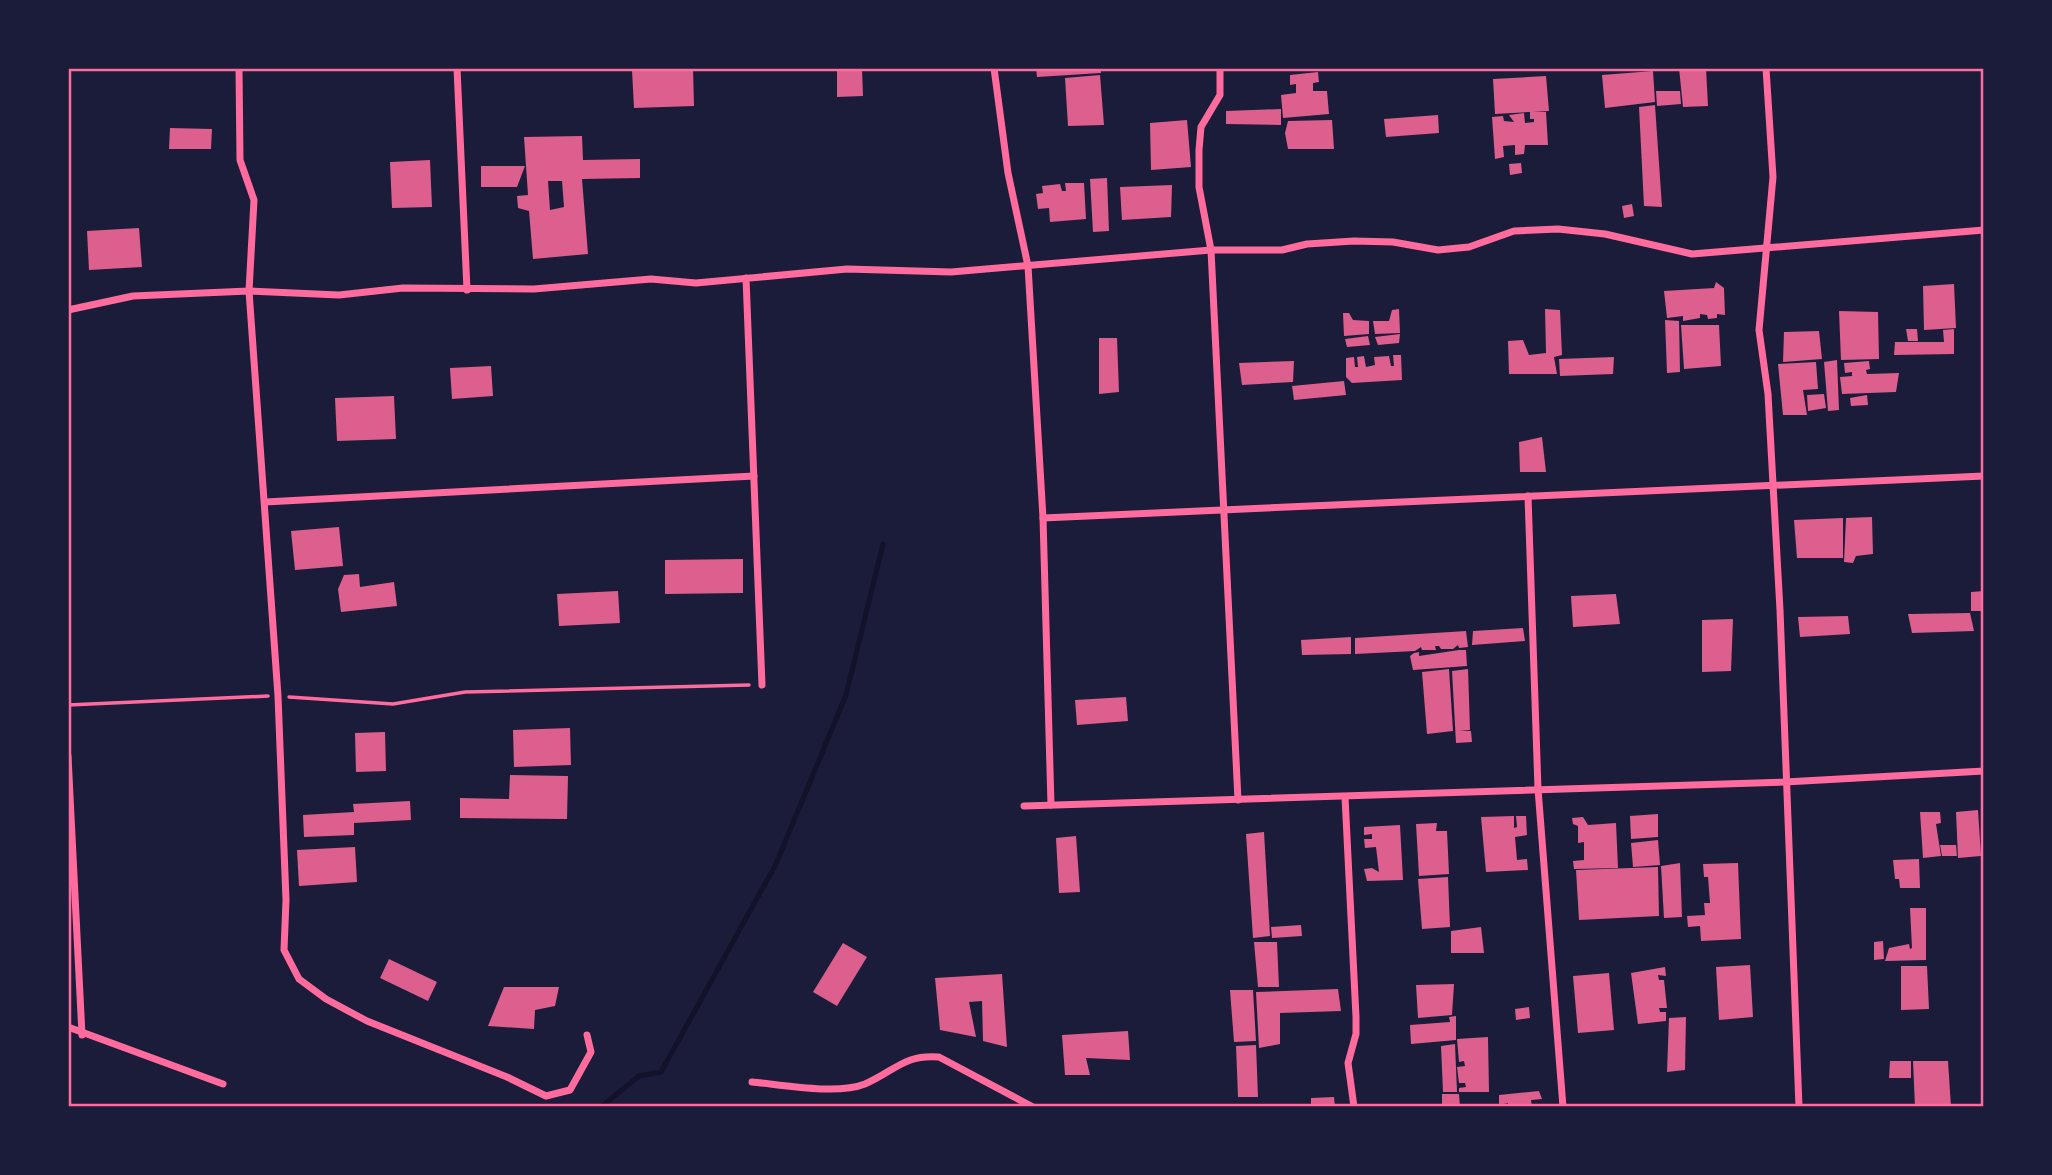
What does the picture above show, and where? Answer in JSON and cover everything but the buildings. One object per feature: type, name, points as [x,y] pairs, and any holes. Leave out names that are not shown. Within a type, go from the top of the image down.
[{"type":"street","points":[[239,68],[240,160],[254,200],[249,290],[278,696],[286,900],[284,950],[299,979],[367,1021],[507,1077],[546,1096],[562,1094],[576,1082],[591,1052],[587,1035]]},
{"type":"street","points":[[457,68],[467,290]]},
{"type":"street","points":[[994,68],[1002,108],[1008,173],[1028,266],[1043,518],[1051,806]]},
{"type":"street","points":[[1220,68],[1220,95],[1200,127],[1199,187],[1211,250],[1238,800]]},
{"type":"street","points":[[1766,68],[1773,177],[1759,330],[1768,394],[1773,485],[1799,1107]]},
{"type":"street","points":[[68,310],[133,296],[249,290],[338,295],[403,288],[534,289],[652,279],[696,283],[847,269],[951,272],[1211,250],[1282,250],[1307,244],[1354,242],[1393,242],[1438,250],[1469,247],[1514,231],[1558,229],[1605,234],[1692,254],[1984,230]]},
{"type":"street","points":[[746,278],[762,685]]},
{"type":"street","points":[[1043,518],[1984,476]]},
{"type":"street","points":[[265,502],[754,477]]},
{"type":"street","points":[[1528,496],[1538,789],[1563,1107]]},
{"type":"street","points":[[68,756],[82,1035]]},
{"type":"street","points":[[1024,806],[1785,782],[1984,771]]},
{"type":"street","points":[[1345,797],[1356,1017],[1356,1034],[1348,1063],[1354,1107]]},
{"type":"street","points":[[68,1027],[82,1035],[223,1084]]},
{"type":"street","points":[[752,1082],[830,1088],[864,1084],[906,1060],[924,1056],[939,1057],[1033,1107]]},
{"type":"path","points":[[68,705],[278,696],[393,704],[465,692],[762,685]]},
{"type":"waterway","points":[[601,1107],[639,1076],[661,1072],[776,864],[846,695],[883,544]]}]
